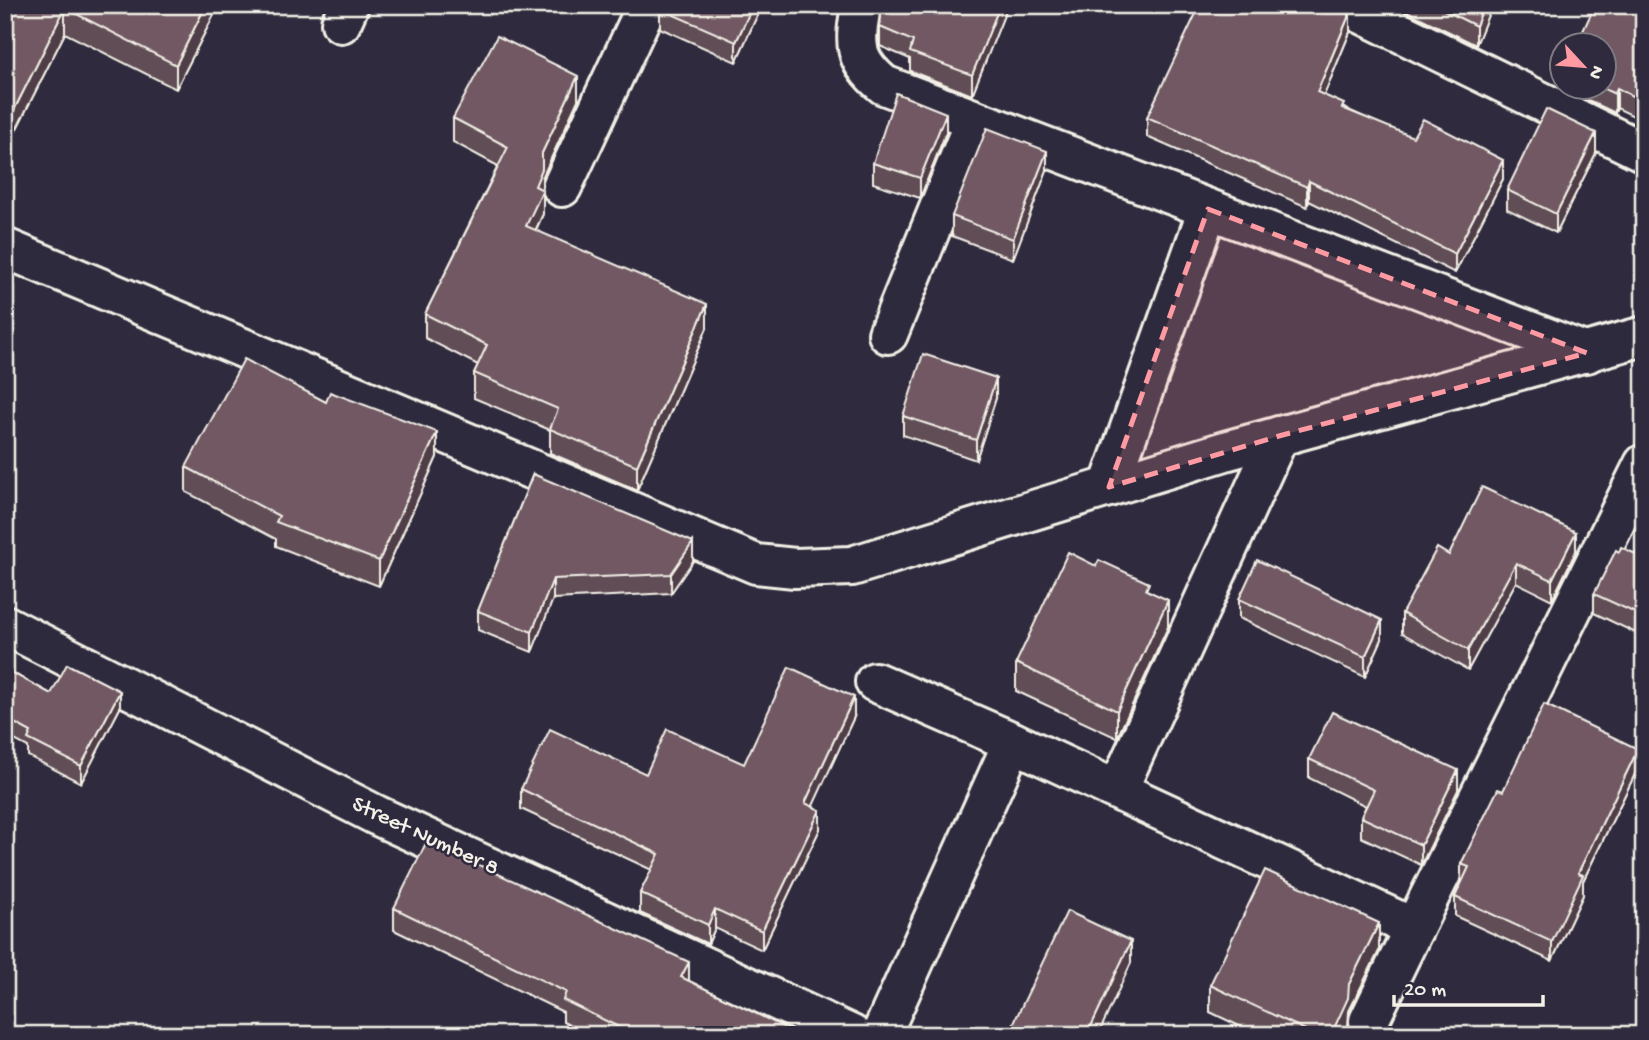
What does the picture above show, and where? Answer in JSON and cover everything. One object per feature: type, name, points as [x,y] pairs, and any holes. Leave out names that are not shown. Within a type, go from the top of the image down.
[{"type":"street","points":[[562,187],[647,5]]},
{"type":"street","points":[[861,5],[855,42],[865,69],[884,85],[1587,352]]},
{"type":"street","points":[[1344,5],[1644,152]]},
{"type":"street","points":[[1637,5],[1644,9]]},
{"type":"street","points":[[888,334],[975,120]]},
{"type":"street","points":[[1109,487],[1209,209]]},
{"type":"street","points":[[5,248],[756,564],[795,568],[852,566],[1279,436],[1644,336]]},
{"type":"street","points":[[1118,789],[1279,436]]},
{"type":"street","points":[[1369,1021],[1644,464]]},
{"type":"street","name":"Street Number 8","points":[[5,625],[376,815],[852,1035]]},
{"type":"street","points":[[875,682],[1118,789],[1414,928]]},
{"type":"street","points":[[881,1035],[1013,742]]},
{"type":"highlighted area","points":[[1208,209],[1587,353],[1279,436],[1109,487]]},
{"type":"building","points":[[5,5],[206,5],[176,65],[65,8],[5,128]]},
{"type":"building","points":[[661,5],[753,5],[736,42],[660,9]]},
{"type":"building","points":[[882,5],[1000,5],[972,75],[910,52],[913,41],[880,27]]},
{"type":"building","points":[[1200,5],[1338,5],[1350,13],[1317,92],[1344,104],[1342,108],[1413,137],[1423,119],[1503,160],[1455,254],[1309,181],[1307,187],[1147,117]]},
{"type":"building","points":[[1434,5],[1484,5],[1476,26]]},
{"type":"building","points":[[1595,5],[1629,5],[1644,11],[1644,102],[1618,89],[1618,32],[1582,32]]},
{"type":"building","points":[[497,36],[578,76],[542,153],[542,169],[535,186],[543,190],[526,226],[707,304],[637,466],[550,429],[558,409],[474,373],[487,345],[425,314],[508,147],[453,118]]},
{"type":"building","points":[[896,93],[946,113],[920,178],[873,163]]},
{"type":"building","points":[[1546,109],[1596,133],[1556,214],[1507,190]]},
{"type":"building","points":[[987,128],[1047,151],[1013,239],[952,216]]},
{"type":"building","points":[[923,354],[996,378],[976,440],[903,416]]},
{"type":"building","points":[[244,359],[326,402],[330,392],[437,432],[379,561],[276,522],[279,516],[186,467]]},
{"type":"building","points":[[533,474],[693,542],[671,574],[553,579],[532,632],[478,611]]},
{"type":"building","points":[[1482,487],[1576,532],[1552,580],[1516,563],[1468,650],[1402,613],[1437,548],[1449,555]]},
{"type":"building","points":[[1621,547],[1644,558],[1644,617],[1594,594],[1616,550],[1619,552]]},
{"type":"building","points":[[1068,552],[1096,566],[1099,560],[1149,583],[1146,590],[1168,600],[1117,711],[1016,663]]},
{"type":"building","points":[[1257,560],[1382,620],[1365,657],[1239,599]]},
{"type":"building","points":[[67,664],[120,691],[81,766],[28,739],[31,732],[5,718],[5,669],[51,694]]},
{"type":"building","points":[[789,667],[854,697],[805,803],[820,810],[762,931],[715,909],[708,925],[640,893],[659,854],[521,789],[550,729],[646,774],[667,729],[744,764]]},
{"type":"building","points":[[1544,704],[1638,749],[1578,873],[1583,875],[1552,942],[1455,897],[1469,867],[1461,864],[1498,789],[1503,791]]},
{"type":"building","points":[[1332,712],[1458,770],[1421,845],[1361,817],[1374,790],[1309,759]]},
{"type":"building","points":[[427,841],[689,962],[681,977],[800,1035],[635,1035],[563,1000],[566,992],[394,908]]},
{"type":"building","points":[[1265,870],[1379,923],[1349,984],[1348,998],[1331,1035],[1316,1035],[1210,985]]},
{"type":"building","points":[[1067,911],[1131,941],[1087,1035],[1008,1035]]}]
